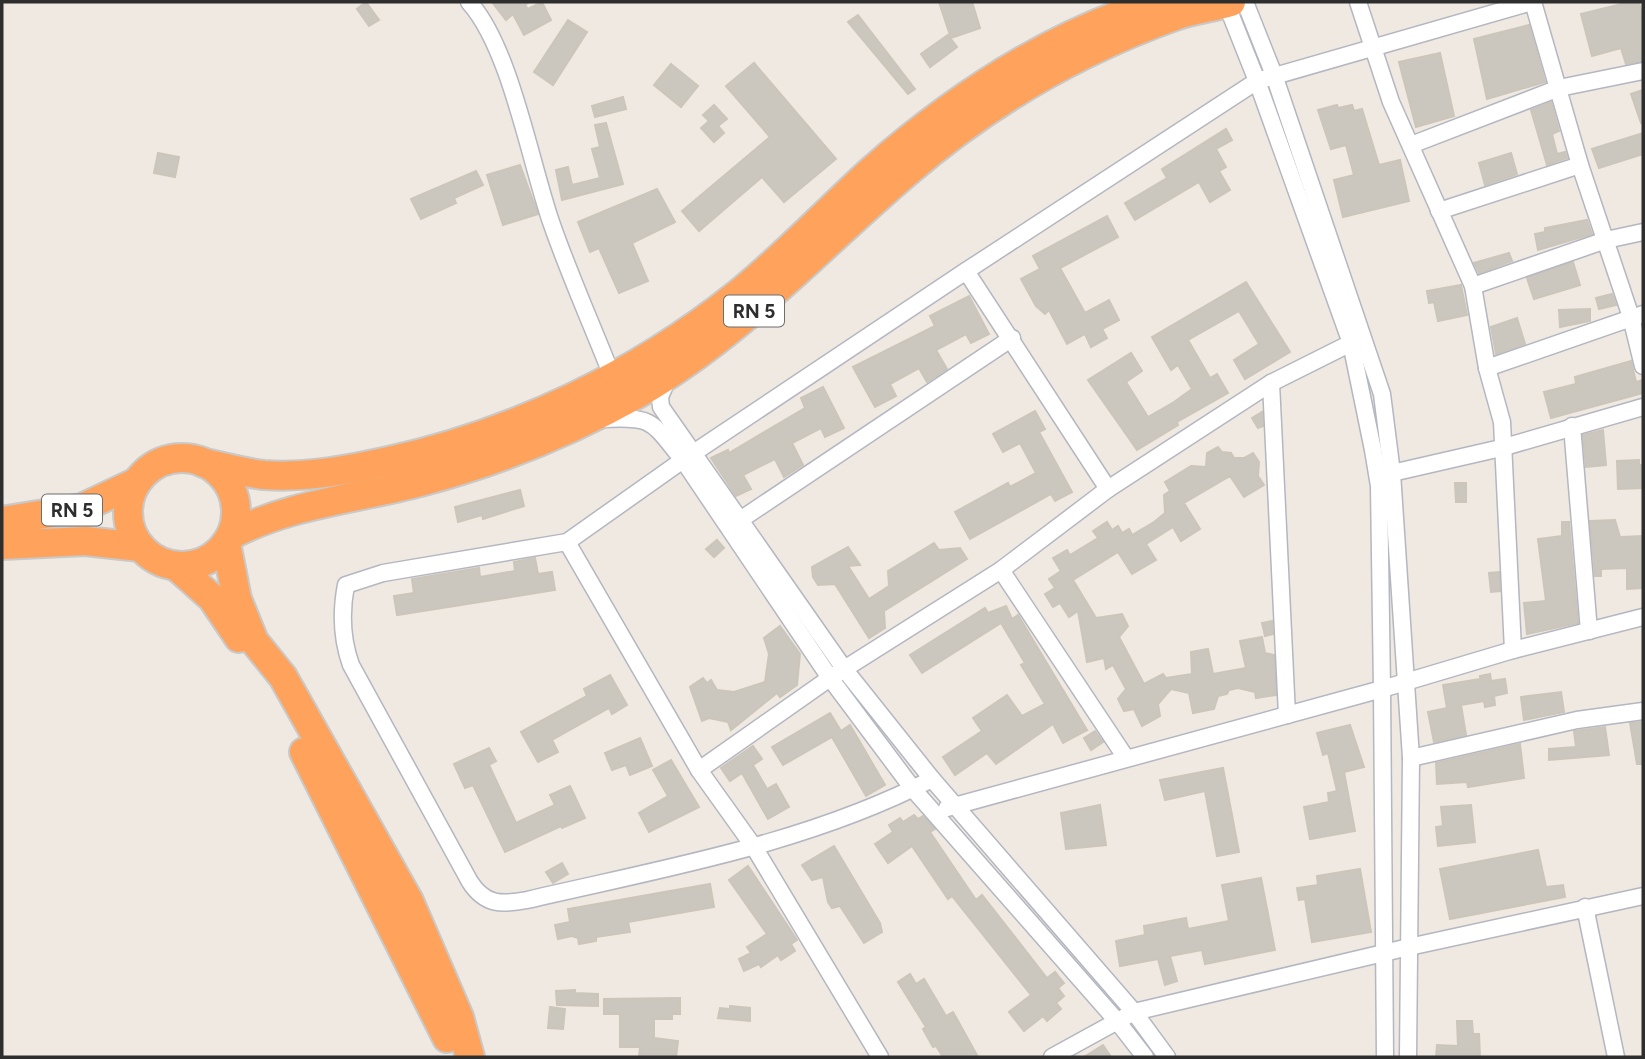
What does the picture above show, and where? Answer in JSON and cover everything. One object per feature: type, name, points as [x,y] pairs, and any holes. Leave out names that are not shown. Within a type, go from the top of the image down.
[{"type":"highway","name":"RN 5","points":[[204,464],[251,473],[283,475],[376,464],[427,453],[501,430],[612,376],[736,296],[870,172],[952,106],[1014,66],[1090,27],[1157,2]]},
{"type":"highway","name":"RN 5","points":[[229,539],[289,511],[466,469],[589,420],[670,373],[759,307],[908,171],[1004,101],[1070,60],[1101,46],[1177,15],[1234,2]]},
{"type":"highway","points":[[229,539],[209,558],[187,566],[176,566],[152,558],[140,547],[131,532],[128,514],[130,497],[137,482],[148,470],[163,462],[188,459],[204,464],[224,479],[232,493],[236,517],[229,539],[236,599],[254,641],[283,677],[409,901],[459,1017],[470,1057]]},
{"type":"highway","name":"RN 5","points":[[2,521],[82,508],[137,482]]},
{"type":"highway","name":"RN 5","points":[[2,545],[72,541],[140,547]]},
{"type":"highway","points":[[176,566],[212,598],[265,678],[440,1018],[453,1057]]},
{"type":"street","points":[[470,2],[480,13],[494,44],[551,222],[612,376]]},
{"type":"street","points":[[1234,2],[1273,75],[1382,394],[1392,472],[1411,758],[1408,1057]]},
{"type":"street","points":[[1234,2],[1258,81],[1351,343],[1379,486],[1385,1057]]},
{"type":"street","points":[[1358,2],[1391,102],[1473,286],[1487,368],[1502,422],[1501,448],[1513,649]]},
{"type":"street","points":[[932,779],[830,824],[754,847],[514,902],[489,902],[478,895],[470,883],[351,664],[345,648],[343,601],[346,585],[383,573],[567,542],[688,456],[1258,81],[1533,2],[1580,165],[1606,240],[1637,315],[1643,366]]},
{"type":"street","points":[[1410,145],[1559,89],[1643,71]]},
{"type":"street","points":[[1439,211],[1580,165]]},
{"type":"street","points":[[1473,286],[1606,240],[1643,232]]},
{"type":"street","points":[[966,271],[1108,489]]},
{"type":"street","points":[[1487,368],[1637,315]]},
{"type":"street","points":[[740,520],[1012,338]]},
{"type":"street","points":[[699,770],[830,678],[1001,570],[1108,489],[1271,383],[1351,343]]},
{"type":"street","points":[[670,373],[660,397],[661,407],[688,456],[830,678],[913,789],[1117,1021],[1144,1057]]},
{"type":"street","points":[[1271,383],[1287,715]]},
{"type":"street","points":[[1392,472],[1501,448],[1643,407]]},
{"type":"street","points":[[589,420],[627,417],[649,420],[688,456],[740,520],[845,670],[932,779],[1134,1012],[1167,1057]]},
{"type":"street","points":[[1572,426],[1589,631]]},
{"type":"street","points":[[567,542],[699,770],[754,847],[880,1057]]},
{"type":"street","points":[[1001,570],[1126,758]]},
{"type":"street","points":[[935,812],[956,804],[1382,689],[1513,649],[1643,617]]},
{"type":"street","points":[[1411,758],[1577,720],[1643,710]]},
{"type":"street","points":[[1052,1057],[1134,1012],[1409,947],[1643,896]]},
{"type":"street","points":[[1585,907],[1616,1057]]},
{"type":"building","points":[[366,2],[379,20],[369,26],[357,9]]},
{"type":"building","points":[[492,2],[529,2],[525,5],[528,9],[542,2],[551,20],[524,35],[513,14],[506,20]]},
{"type":"building","points":[[939,2],[972,2],[980,28],[951,38]]},
{"type":"building","points":[[1639,2],[1643,19],[1643,61],[1626,64],[1621,48],[1592,56],[1581,14]]},
{"type":"building","points":[[858,15],[915,89],[908,94],[848,22]]},
{"type":"building","points":[[568,20],[587,32],[553,85],[534,72]]},
{"type":"building","points":[[1529,25],[1545,82],[1487,99],[1474,39]]},
{"type":"building","points":[[948,35],[957,47],[930,67],[921,54]]},
{"type":"building","points":[[1440,53],[1454,116],[1416,127],[1399,62]]},
{"type":"building","points":[[754,63],[836,159],[784,202],[762,177],[699,231],[682,211],[770,137],[726,86]]},
{"type":"building","points":[[671,64],[698,86],[681,107],[654,85]]},
{"type":"building","points":[[1643,90],[1643,123],[1641,123],[1631,94]]},
{"type":"building","points":[[623,97],[626,109],[595,117],[592,106]]},
{"type":"building","points":[[1551,102],[1559,131],[1552,134],[1557,154],[1565,152],[1567,158],[1547,165],[1531,110]]},
{"type":"building","points":[[714,105],[727,119],[718,126],[724,133],[714,142],[701,128],[709,121],[703,115]]},
{"type":"building","points":[[1337,105],[1338,108],[1352,105],[1354,111],[1362,109],[1379,165],[1400,160],[1409,201],[1343,217],[1334,180],[1354,175],[1346,145],[1331,149],[1318,110]]},
{"type":"building","points":[[606,123],[623,184],[562,200],[556,170],[568,167],[572,185],[600,178],[592,149],[600,147],[595,125]]},
{"type":"building","points":[[1226,129],[1232,140],[1216,149],[1226,167],[1219,171],[1230,190],[1210,202],[1199,182],[1135,220],[1125,203],[1167,178],[1162,169]]},
{"type":"building","points":[[1643,133],[1643,154],[1599,168],[1592,149]]},
{"type":"building","points":[[158,153],[179,157],[175,177],[154,173]]},
{"type":"building","points":[[1511,153],[1517,174],[1485,185],[1479,163]]},
{"type":"building","points":[[520,165],[538,214],[503,225],[487,175]]},
{"type":"building","points":[[476,171],[483,185],[454,198],[456,203],[421,219],[411,199]]},
{"type":"building","points":[[657,189],[675,222],[632,243],[648,281],[619,293],[599,248],[590,252],[578,222]]},
{"type":"building","points":[[1107,216],[1118,237],[1060,268],[1085,313],[1109,300],[1119,320],[1102,329],[1107,338],[1091,347],[1085,334],[1067,344],[1049,310],[1045,314],[1036,306],[1021,279],[1040,269],[1033,256]]},
{"type":"building","points":[[1587,220],[1592,234],[1538,250],[1535,234],[1545,232],[1545,228]]},
{"type":"building","points":[[1509,253],[1512,261],[1479,273],[1474,263]]},
{"type":"building","points":[[1573,262],[1580,285],[1534,299],[1527,278]]},
{"type":"building","points":[[1246,282],[1290,352],[1245,379],[1234,360],[1259,344],[1239,311],[1188,340],[1210,378],[1217,374],[1228,393],[1177,422],[1178,425],[1137,450],[1088,380],[1131,353],[1142,371],[1126,382],[1148,417],[1174,402],[1192,389],[1178,365],[1171,370],[1152,337]]},
{"type":"building","points":[[1461,285],[1467,315],[1438,321],[1434,302],[1429,303],[1427,291]]},
{"type":"building","points":[[1612,294],[1616,305],[1599,309],[1596,298]]},
{"type":"building","points":[[969,296],[989,334],[971,343],[966,334],[936,350],[947,369],[927,382],[919,368],[890,384],[896,396],[875,407],[853,367],[935,326],[930,316]]},
{"type":"building","points":[[1590,309],[1590,321],[1560,327],[1559,310]]},
{"type":"building","points":[[1517,318],[1525,344],[1496,354],[1491,327]]},
{"type":"building","points":[[1631,361],[1636,382],[1643,380],[1643,393],[1551,418],[1544,392],[1576,384],[1575,377]]},
{"type":"building","points":[[823,387],[844,428],[825,437],[821,428],[792,443],[803,465],[784,477],[775,459],[743,475],[751,489],[736,496],[711,458],[728,450],[729,453],[805,408],[801,398]]},
{"type":"building","points":[[1035,411],[1045,429],[1039,432],[1072,492],[1055,501],[1051,494],[970,539],[955,512],[1008,483],[1010,487],[1036,473],[1020,443],[1003,452],[993,434]]},
{"type":"building","points":[[1262,412],[1263,426],[1258,428],[1252,418]]},
{"type":"building","points":[[1603,430],[1606,465],[1586,467],[1583,435]]},
{"type":"building","points":[[1218,447],[1222,452],[1231,453],[1234,458],[1244,458],[1253,453],[1259,462],[1258,476],[1264,485],[1244,497],[1230,476],[1184,503],[1200,529],[1181,541],[1173,527],[1146,544],[1156,560],[1132,574],[1118,552],[1073,580],[1096,618],[1122,614],[1128,626],[1119,637],[1144,684],[1163,674],[1166,678],[1192,674],[1191,652],[1208,649],[1213,674],[1246,668],[1240,641],[1262,637],[1265,653],[1274,655],[1276,695],[1256,698],[1255,692],[1238,688],[1218,696],[1214,709],[1193,713],[1189,693],[1171,689],[1158,704],[1160,716],[1142,726],[1134,709],[1124,711],[1118,699],[1126,689],[1113,665],[1106,669],[1104,658],[1087,662],[1078,611],[1069,617],[1060,603],[1053,607],[1045,594],[1055,588],[1049,579],[1061,571],[1053,558],[1067,550],[1070,555],[1098,538],[1093,531],[1107,522],[1112,530],[1118,526],[1122,533],[1129,529],[1132,535],[1154,522],[1165,513],[1164,495],[1170,491],[1165,482],[1191,466],[1206,467],[1207,453]]},
{"type":"building","points":[[1639,460],[1639,465],[1643,465],[1643,488],[1618,489],[1617,461]]},
{"type":"building","points":[[1455,483],[1466,483],[1466,502],[1456,502]]},
{"type":"building","points":[[520,490],[524,506],[483,519],[482,515],[458,522],[455,507]]},
{"type":"building","points":[[1615,520],[1620,537],[1643,536],[1643,588],[1627,589],[1627,568],[1601,569],[1601,576],[1595,576],[1590,521]]},
{"type":"building","points":[[1562,522],[1569,522],[1578,623],[1527,634],[1524,603],[1546,601],[1538,539],[1562,536]]},
{"type":"building","points":[[717,540],[724,548],[714,557],[706,549]]},
{"type":"building","points":[[934,543],[939,550],[960,548],[967,559],[884,611],[885,628],[869,638],[835,584],[818,585],[813,577],[812,567],[848,547],[860,565],[848,566],[869,599],[889,586],[888,571]]},
{"type":"building","points":[[535,558],[538,574],[552,572],[555,590],[397,615],[394,596],[414,593],[412,579],[479,568],[480,577],[515,571],[514,562]]},
{"type":"building","points":[[1499,572],[1500,591],[1491,592],[1489,573]]},
{"type":"building","points":[[1006,606],[1012,619],[1018,615],[1087,730],[1063,743],[1053,724],[996,764],[987,753],[955,775],[943,757],[982,731],[973,718],[1007,695],[1022,716],[1045,704],[1021,665],[1025,663],[1001,623],[922,673],[910,655],[985,608],[988,613]]},
{"type":"building","points":[[1272,621],[1273,634],[1265,636],[1262,623]]},
{"type":"building","points":[[780,626],[800,654],[797,685],[780,697],[777,693],[731,730],[728,722],[709,718],[702,721],[690,687],[703,678],[707,683],[711,680],[717,690],[734,692],[765,682],[769,654],[764,638]]},
{"type":"building","points":[[1490,674],[1491,681],[1505,679],[1507,693],[1494,696],[1495,705],[1485,707],[1484,701],[1461,705],[1466,735],[1434,742],[1428,712],[1447,708],[1443,685],[1479,679],[1481,683],[1480,676]]},
{"type":"building","points":[[610,675],[627,705],[612,714],[609,708],[552,740],[558,752],[538,762],[521,732],[587,696],[584,689]]},
{"type":"building","points":[[1561,692],[1564,712],[1524,720],[1521,697]]},
{"type":"building","points":[[830,713],[841,731],[850,725],[885,785],[866,796],[832,737],[783,765],[772,747]]},
{"type":"building","points":[[1643,722],[1643,764],[1637,764],[1630,723]]},
{"type":"building","points":[[1350,725],[1364,767],[1344,772],[1355,831],[1310,839],[1304,807],[1329,802],[1328,793],[1337,791],[1328,753],[1323,755],[1317,733]]},
{"type":"building","points":[[1605,727],[1609,755],[1549,760],[1549,749],[1576,747],[1574,731]]},
{"type":"building","points":[[1095,731],[1103,742],[1091,750],[1084,738]]},
{"type":"building","points":[[640,738],[652,766],[630,775],[626,765],[612,770],[605,753]]},
{"type":"building","points":[[1520,744],[1524,778],[1468,787],[1467,782],[1437,784],[1436,763]]},
{"type":"building","points":[[753,746],[762,759],[753,765],[767,789],[776,784],[789,807],[768,819],[742,773],[730,781],[721,768]]},
{"type":"building","points":[[489,748],[496,761],[489,765],[516,823],[555,805],[550,795],[570,786],[585,818],[505,852],[473,785],[465,788],[454,764]]},
{"type":"building","points":[[671,760],[699,807],[649,832],[639,813],[668,796],[653,770]]},
{"type":"building","points":[[1223,768],[1239,852],[1217,856],[1205,791],[1165,800],[1160,780]]},
{"type":"building","points":[[1100,805],[1106,845],[1066,849],[1061,813]]},
{"type":"building","points":[[1471,805],[1475,842],[1438,846],[1436,827],[1443,826],[1441,807]]},
{"type":"building","points":[[914,815],[918,819],[923,816],[935,829],[930,832],[976,900],[982,895],[1047,978],[1055,972],[1064,983],[1058,988],[1064,996],[1056,1003],[1061,1009],[1047,1021],[1043,1016],[1024,1031],[1009,1012],[1031,995],[952,896],[948,899],[912,846],[888,863],[875,844],[893,832],[889,825],[900,818],[903,822]]},
{"type":"building","points":[[834,846],[880,923],[882,932],[864,943],[840,906],[832,908],[828,902],[823,877],[812,880],[802,865]]},
{"type":"building","points":[[1538,850],[1546,887],[1563,885],[1565,897],[1450,919],[1440,869]]},
{"type":"building","points":[[562,863],[568,874],[553,883],[546,872]]},
{"type":"building","points":[[748,866],[797,940],[791,944],[795,951],[781,960],[778,955],[761,967],[759,964],[744,971],[739,959],[751,953],[747,947],[767,934],[729,880]]},
{"type":"building","points":[[1360,869],[1371,932],[1312,942],[1305,899],[1299,900],[1297,888],[1318,885],[1317,876]]},
{"type":"building","points":[[1261,878],[1275,950],[1205,964],[1202,950],[1170,956],[1177,981],[1165,985],[1158,959],[1120,966],[1116,941],[1145,935],[1144,926],[1186,918],[1188,929],[1229,921],[1222,885]]},
{"type":"building","points":[[710,884],[714,907],[628,922],[630,932],[596,937],[596,941],[579,944],[578,938],[572,936],[558,939],[555,925],[570,922],[568,909]]},
{"type":"building","points":[[910,974],[916,984],[924,979],[946,1016],[953,1012],[978,1057],[943,1057],[936,1046],[933,1047],[923,1029],[926,1027],[898,982]]},
{"type":"building","points":[[575,990],[575,993],[598,994],[598,1006],[557,1005],[556,991]]},
{"type":"building","points":[[680,998],[680,1014],[672,1014],[672,1019],[654,1019],[654,1038],[678,1041],[676,1057],[639,1057],[640,1047],[620,1047],[620,1014],[604,1014],[604,999]]},
{"type":"building","points":[[730,1006],[750,1008],[750,1021],[718,1018],[720,1008],[730,1009]]},
{"type":"building","points":[[550,1007],[565,1009],[563,1029],[548,1028]]},
{"type":"building","points":[[1457,1021],[1472,1021],[1473,1034],[1479,1034],[1480,1057],[1436,1057],[1437,1045],[1458,1046]]},
{"type":"building","points":[[1103,1045],[1111,1057],[1084,1057]]}]
